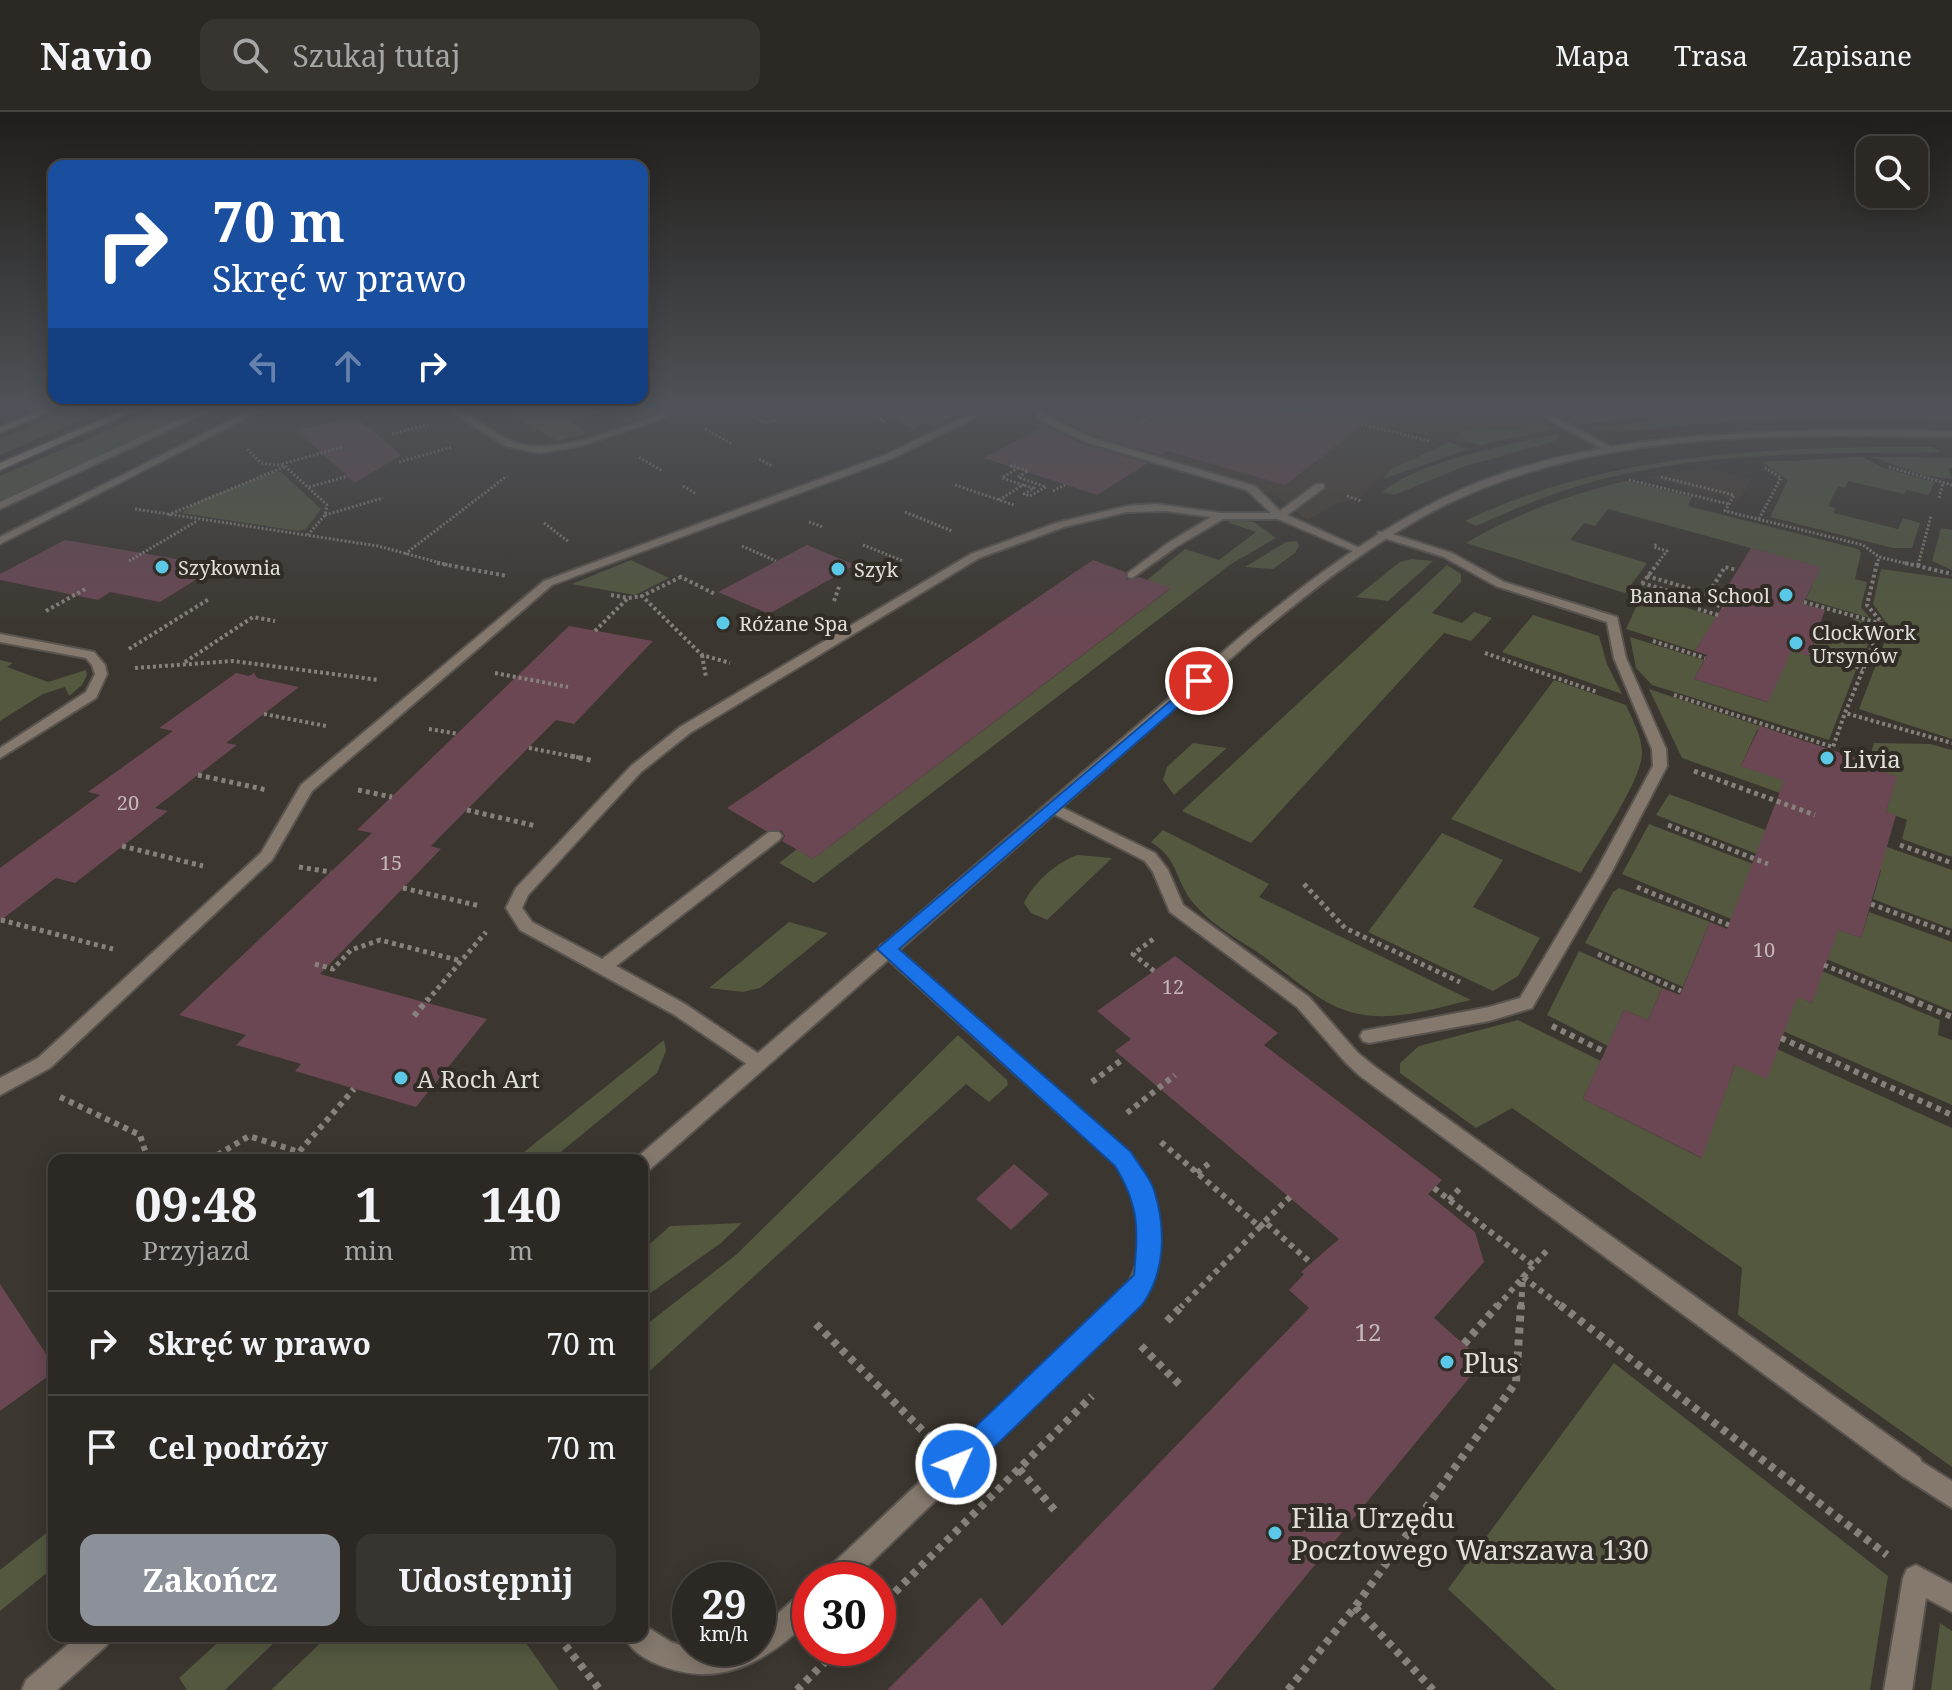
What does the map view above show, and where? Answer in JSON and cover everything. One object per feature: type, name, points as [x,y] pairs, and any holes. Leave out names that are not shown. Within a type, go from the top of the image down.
[{"type":"street","points":[[0,506],[48,484]]},
{"type":"street","points":[[0,541],[112,484]]},
{"type":"street","points":[[0,1087],[44,1063],[267,856],[306,788],[548,583],[816,484]]},
{"type":"street","points":[[1236,484],[1251,488],[1280,516],[1359,550]]},
{"type":"street","points":[[648,1159],[1267,623],[1382,534],[1490,484]]},
{"type":"street","points":[[759,1063],[679,1009],[526,926],[514,908],[522,892],[636,769],[685,730],[975,556],[1018,539],[1120,510],[1148,507],[1221,516],[1280,516],[1320,486]]},
{"type":"street","points":[[1132,575],[1172,545],[1221,516]]},
{"type":"street","points":[[1369,1036],[1489,1014],[1526,1003],[1603,873],[1660,766],[1659,749],[1620,658],[1614,625],[1500,584],[1448,555],[1382,534]]},
{"type":"street","points":[[0,638],[90,655],[102,670],[101,683],[91,695],[0,754]]},
{"type":"street","points":[[1053,808],[1150,857],[1160,870],[1170,899],[1186,917],[1303,1002],[1367,1071],[1952,1496]]},
{"type":"street","points":[[603,967],[774,836]]},
{"type":"street","points":[[853,1562],[1133,1296],[1146,1280],[1150,1232],[1142,1190],[1123,1159],[887,949]]},
{"type":"street","points":[[1898,1690],[1916,1578],[1952,1599]]},
{"type":"street","points":[[776,1634],[792,1619]]},
{"type":"street","points":[[36,1690],[91,1642]]},
{"type":"street","points":[[647,1642],[672,1659]]},
{"type":"path","points":[[168,515],[189,503],[239,484]]},
{"type":"path","points":[[303,484],[327,505],[325,515],[307,536]]},
{"type":"path","points":[[308,488],[323,484]]},
{"type":"path","points":[[405,554],[496,484]]},
{"type":"path","points":[[1019,484],[1034,488],[1024,494],[1030,496],[1046,487],[1037,484]]},
{"type":"path","points":[[1643,484],[1729,504]]},
{"type":"path","points":[[1687,484],[1734,495],[1725,511],[1863,545],[1879,557],[1952,574]]},
{"type":"path","points":[[1759,519],[1778,484]]},
{"type":"path","points":[[1939,498],[1943,484]]},
{"type":"path","points":[[955,485],[1023,509]]},
{"type":"path","points":[[999,500],[1023,485]]},
{"type":"path","points":[[683,486],[692,492]]},
{"type":"path","points":[[325,515],[383,498]]},
{"type":"path","points":[[80,500],[378,546],[426,561],[628,598],[642,596],[681,577]]},
{"type":"path","points":[[905,512],[929,522]]},
{"type":"path","points":[[1918,566],[1931,516]]},
{"type":"path","points":[[129,561],[197,520]]},
{"type":"path","points":[[1656,544],[1654,547],[1667,551],[1636,590],[1614,625],[1705,658]]},
{"type":"path","points":[[863,545],[889,555]]},
{"type":"path","points":[[1879,557],[1867,605],[1882,624]]},
{"type":"path","points":[[1647,576],[1708,594],[1725,567],[1737,570]]},
{"type":"path","points":[[1642,583],[1723,607]]},
{"type":"path","points":[[70,597],[87,588]]},
{"type":"path","points":[[1636,590],[1661,598]]},
{"type":"path","points":[[642,596],[702,655],[731,663],[795,664]]},
{"type":"path","points":[[595,631],[628,598]]},
{"type":"path","points":[[102,670],[209,599]]},
{"type":"path","points":[[1804,602],[1882,624]]},
{"type":"path","points":[[1698,609],[1718,615]]},
{"type":"path","points":[[184,662],[253,617],[275,621]]},
{"type":"path","points":[[1630,681],[1833,747],[1882,624]]},
{"type":"path","points":[[1810,652],[1863,669]]},
{"type":"path","points":[[1485,653],[1594,691]]},
{"type":"path","points":[[102,670],[184,662],[259,663],[424,687]]},
{"type":"path","points":[[451,665],[568,687]]},
{"type":"path","points":[[1845,713],[1952,743]]},
{"type":"path","points":[[264,714],[312,724]]},
{"type":"path","points":[[529,748],[572,756]]},
{"type":"path","points":[[1659,758],[1815,815]]},
{"type":"path","points":[[198,775],[247,785]]},
{"type":"path","points":[[467,810],[520,822]]},
{"type":"path","points":[[1634,812],[1768,864]]},
{"type":"path","points":[[1900,845],[1952,863]]},
{"type":"path","points":[[122,846],[163,857]]},
{"type":"path","points":[[1603,873],[1729,925]]},
{"type":"path","points":[[1304,884],[1345,928],[1397,953]]},
{"type":"path","points":[[403,888],[458,901]]},
{"type":"path","points":[[1871,904],[1952,934]]},
{"type":"path","points":[[414,1016],[491,927],[519,914]]},
{"type":"path","points":[[1,920],[155,960]]},
{"type":"path","points":[[1154,971],[1133,954],[1165,931]]},
{"type":"path","points":[[1564,939],[1681,991]]},
{"type":"path","points":[[315,964],[333,969],[351,950],[380,940],[461,961]]},
{"type":"path","points":[[1824,965],[1952,1017]]},
{"type":"path","points":[[1781,1038],[1952,1115]]},
{"type":"path","points":[[1091,1083],[1123,1059]]},
{"type":"path","points":[[1127,1113],[1175,1075]]},
{"type":"path","points":[[20,1078],[140,1135],[146,1154]]},
{"type":"path","points":[[219,1154],[249,1136],[299,1152],[354,1089]]},
{"type":"path","points":[[1197,1173],[1212,1161]]},
{"type":"path","points":[[1449,1200],[1468,1180]]},
{"type":"path","points":[[1434,1188],[1533,1265]]},
{"type":"path","points":[[1290,1197],[1262,1224],[1311,1263]]},
{"type":"path","points":[[1464,1344],[1572,1219]]},
{"type":"path","points":[[1523,1277],[1916,1578]]},
{"type":"path","points":[[1288,1690],[1355,1607],[1516,1382],[1523,1277]]},
{"type":"path","points":[[816,1324],[988,1499]]},
{"type":"path","points":[[1141,1346],[1182,1387]]},
{"type":"path","points":[[1019,1469],[1058,1514]]},
{"type":"path","points":[[1355,1607],[1433,1690]]},
{"type":"path","points":[[563,1642],[600,1690]]},
{"type":"path","points":[[797,1690],[821,1666]]},
{"type":"shaded area","points":[[1232,484],[1375,484],[1361,497],[1335,504],[1307,520],[1277,496]]},
{"type":"shaded area","points":[[1672,484],[1748,484],[1739,501]]},
{"type":"green space","points":[[0,484],[36,484],[0,500]]},
{"type":"green space","points":[[244,484],[294,484],[321,509],[306,529],[298,531],[181,513],[201,500]]},
{"type":"green space","points":[[1394,484],[1422,484],[1394,495],[1382,492]]},
{"type":"green space","points":[[1565,484],[1586,484],[1476,526],[1465,521]]},
{"type":"green space","points":[[1616,484],[1637,484],[1692,497],[1688,506],[1858,549],[1861,553],[1855,579],[1867,582],[1861,607],[1870,618],[1806,599],[1812,586],[1800,583],[1809,564],[1608,509],[1595,526],[1584,523],[1570,540],[1647,563],[1625,593],[1466,543],[1543,506]]},
{"type":"green space","points":[[1786,484],[1847,484],[1845,488],[1838,486],[1828,506],[1835,508],[1834,513],[1898,529],[1903,518],[1920,523],[1912,548],[1893,548],[1770,517]]},
{"type":"green space","points":[[1859,484],[1933,484],[1929,495],[1907,490],[1904,494]]},
{"type":"green space","points":[[1227,522],[1254,522],[1276,538],[1231,564],[814,883],[779,863],[797,849],[813,859],[1170,589],[1147,580],[1185,549],[1219,560],[1256,532]]},
{"type":"green space","points":[[1941,528],[1952,530],[1952,570],[1932,561]]},
{"type":"green space","points":[[1297,541],[1299,546],[1295,553],[1273,569],[1245,567],[1286,542]]},
{"type":"green space","points":[[1412,559],[1433,561],[1388,601],[1356,597],[1400,562]]},
{"type":"green space","points":[[631,560],[669,578],[635,595],[572,584]]},
{"type":"green space","points":[[1447,565],[1461,574],[1461,582],[1432,613],[1462,623],[1474,612],[1492,618],[1471,641],[1444,633],[1251,843],[1182,811]]},
{"type":"green space","points":[[1881,569],[1952,579],[1952,739],[1859,709],[1890,628],[1873,604]]},
{"type":"green space","points":[[1642,594],[1723,619],[1714,636],[1706,634],[1695,651],[1626,629]]},
{"type":"green space","points":[[1533,615],[1599,636],[1607,664],[1622,694],[1502,652]]},
{"type":"green space","points":[[1852,618],[1876,625],[1860,664],[1811,650],[1824,623],[1851,630],[1857,622]]},
{"type":"green space","points":[[1630,637],[1704,660],[1694,679],[1767,702],[1791,650],[1856,670],[1829,740],[1652,685],[1636,668]]},
{"type":"green space","points":[[0,660],[13,663],[7,667],[48,682],[86,670],[87,675],[82,685],[69,696],[65,687],[43,694],[0,721]]},
{"type":"green space","points":[[1554,680],[1626,705],[1642,752],[1635,778],[1618,812],[1581,873],[1451,819]]},
{"type":"green space","points":[[1649,689],[1778,732],[1776,736],[1757,730],[1741,766],[1784,780],[1814,805],[1682,758]]},
{"type":"green space","points":[[1193,743],[1227,748],[1174,795],[1163,780],[1167,767]]},
{"type":"green space","points":[[1874,743],[1930,744],[1952,750],[1952,857],[1902,839],[1907,820],[1886,812],[1896,777],[1867,766]]},
{"type":"green space","points":[[1669,794],[1779,835],[1770,859],[1656,815]]},
{"type":"green space","points":[[1649,824],[1766,869],[1731,919],[1622,874]]},
{"type":"green space","points":[[1163,830],[1269,884],[1259,897],[1471,1000],[1389,1016],[1355,1013],[1330,1004],[1202,913],[1183,888],[1167,856],[1151,842]]},
{"type":"green space","points":[[1442,833],[1503,860],[1473,907],[1540,938],[1518,976],[1493,991],[1368,932]]},
{"type":"green space","points":[[1876,843],[1952,870],[1952,929],[1873,899],[1881,870],[1870,866]]},
{"type":"green space","points":[[1078,855],[1112,858],[1047,920],[1031,913],[1024,903],[1033,888],[1055,867]]},
{"type":"green space","points":[[1619,888],[1710,922],[1683,987],[1585,943],[1613,892]]},
{"type":"green space","points":[[1869,912],[1952,942],[1952,1011],[1826,959],[1836,929],[1861,938]]},
{"type":"green space","points":[[789,922],[828,933],[760,988],[743,992],[709,988]]},
{"type":"green space","points":[[1579,951],[1662,988],[1648,1020],[1624,1010],[1608,1046],[1547,1015]]},
{"type":"green space","points":[[1822,971],[1940,1020],[1938,1035],[1952,1040],[1952,1105],[1783,1031],[1795,996],[1812,1003]]},
{"type":"green space","points":[[1518,1020],[1601,1061],[1583,1099],[1701,1158],[1735,1065],[1777,1049],[1952,1128],[1952,1467],[1738,1315],[1742,1268],[1512,1108],[1476,1128],[1400,1073],[1400,1063],[1419,1046]]},
{"type":"green space","points":[[958,1035],[1007,1080],[1008,1085],[989,1102],[966,1084],[648,1373],[648,1323],[737,1254]]},
{"type":"green space","points":[[664,1040],[666,1051],[657,1073],[558,1154],[522,1154]]},
{"type":"green space","points":[[742,1223],[721,1243],[648,1295],[648,1246],[670,1226]]},
{"type":"green space","points":[[1614,1363],[1888,1576],[1870,1690],[1556,1690],[1448,1589]]},
{"type":"green space","points":[[48,1532],[48,1572],[0,1611],[0,1570]]},
{"type":"green space","points":[[1940,1623],[1952,1631],[1952,1690],[1931,1690]]},
{"type":"green space","points":[[218,1642],[275,1642],[225,1690],[187,1690],[179,1678]]},
{"type":"green space","points":[[322,1642],[525,1642],[559,1690],[271,1690]]},
{"type":"building","points":[[1062,484],[1115,484],[1097,495]]},
{"type":"building","points":[[65,540],[218,566],[160,602],[110,592],[98,600],[0,580],[0,574]]},
{"type":"building","points":[[807,545],[855,565],[769,614],[718,592]]},
{"type":"building","points":[[1751,548],[1821,567],[1803,604],[1825,610],[1809,656],[1792,650],[1768,702],[1694,679],[1707,655],[1695,651],[1734,588],[1728,586]]},
{"type":"building","points":[[1093,560],[1125,572],[1127,580],[1139,577],[1171,588],[813,859],[782,841],[785,836],[781,830],[766,831],[727,808]]},
{"type":"building","points":[[569,626],[653,641],[574,724],[556,720],[431,846],[441,849],[320,974],[487,1019],[416,1107],[295,1071],[301,1064],[236,1045],[246,1035],[179,1015],[372,833],[357,830]]},
{"type":"building","points":[[236,673],[249,676],[254,673],[257,678],[299,687],[226,743],[237,745],[155,808],[168,811],[75,883],[56,878],[0,921],[0,868],[100,795],[88,792],[173,731],[159,728]]},
{"type":"building","points":[[1760,726],[1868,762],[1867,766],[1897,777],[1886,812],[1896,815],[1861,938],[1838,930],[1812,1003],[1797,997],[1767,1079],[1735,1065],[1702,1158],[1583,1099],[1624,1010],[1648,1020],[1662,988],[1680,995],[1710,922],[1727,929],[1784,781],[1741,766]]},
{"type":"building","points":[[1175,956],[1278,1033],[1264,1045],[1442,1180],[1428,1194],[1475,1232],[1484,1262],[1434,1318],[1483,1361],[1212,1690],[887,1690],[981,1597],[1002,1626],[1309,1308],[1289,1290],[1304,1274],[1301,1272],[1339,1239],[1115,1051],[1131,1039],[1097,1011]]},
{"type":"building","points":[[1014,1164],[1049,1194],[1011,1230],[976,1199]]},
{"type":"building","points":[[0,1284],[48,1357],[48,1376],[0,1411]]},
{"type":"place","name":"Szykownia","points":[[162,567]]},
{"type":"place","name":"Szyk","points":[[838,569]]},
{"type":"place","name":"Banana School","points":[[1786,595]]},
{"type":"place","name":"Różane Spa","points":[[723,623]]},
{"type":"place","name":"ClockWork Ursynów","points":[[1796,643]]},
{"type":"place","name":"Livia","points":[[1827,758]]},
{"type":"place","name":"A Roch Art","points":[[401,1078]]},
{"type":"place","name":"Plus","points":[[1447,1362]]},
{"type":"place","name":"Filia Urzędu Pocztowego Warszawa 130","points":[[1275,1533]]},
{"type":"route","points":[[956,1464],[1133,1296],[1146,1280],[1150,1232],[1142,1190],[1133,1173],[1111,1146],[887,949],[1199,681]]}]
